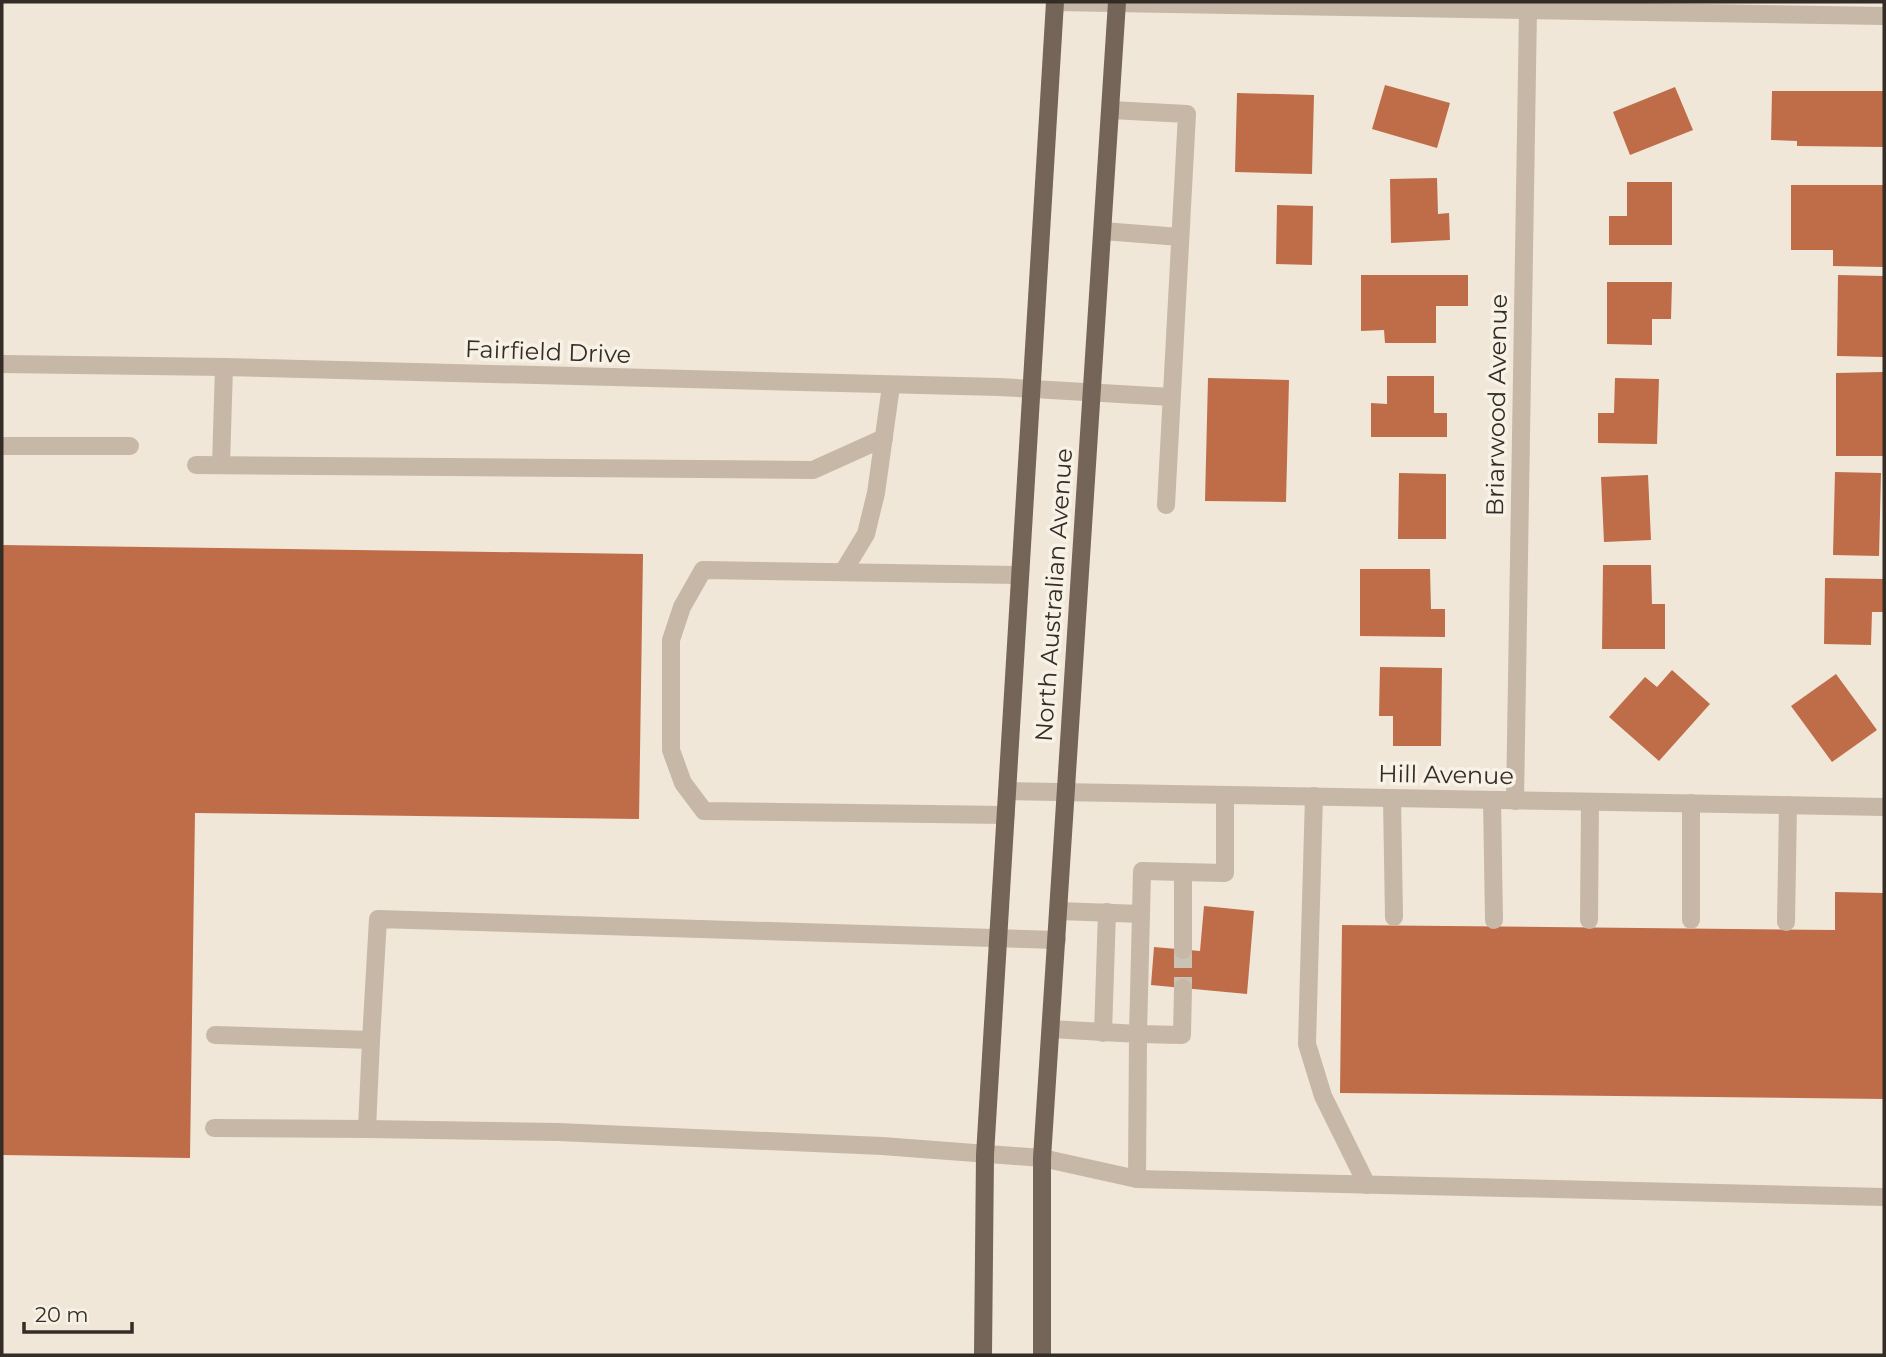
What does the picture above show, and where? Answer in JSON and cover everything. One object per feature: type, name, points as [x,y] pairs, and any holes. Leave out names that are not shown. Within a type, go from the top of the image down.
[{"type":"main road","name":"North Australian Avenue","points":[[983,1355],[985,1155],[1055,2]]},
{"type":"main road","name":"North Australian Avenue","points":[[1042,1355],[1042,1158],[1117,2]]},
{"type":"street","points":[[1055,2],[1528,10],[1854,9],[1884,16]]},
{"type":"street","name":"Briarwood Avenue","points":[[1515,801],[1528,10]]},
{"type":"street","points":[[1111,110],[1187,114],[1166,505]]},
{"type":"street","points":[[1102,232],[1180,237]]},
{"type":"street","name":"Fairfield Drive","points":[[2,364],[224,367],[1031,389],[1171,397]]},
{"type":"street","points":[[221,465],[224,367]]},
{"type":"street","points":[[844,572],[866,534],[876,493],[891,386]]},
{"type":"street","points":[[196,465],[813,470],[884,438]]},
{"type":"street","points":[[2,446],[130,446]]},
{"type":"street","points":[[1006,815],[704,811],[683,783],[671,750],[671,640],[682,607],[703,569],[1019,575]]},
{"type":"street","name":"Hill Avenue","points":[[1007,791],[1884,807]]},
{"type":"street","points":[[1137,1180],[1142,872],[1225,873],[1225,795]]},
{"type":"street","points":[[1314,796],[1307,1044],[1323,1096],[1367,1185]]},
{"type":"street","points":[[1392,798],[1394,917]]},
{"type":"street","points":[[1492,800],[1494,920]]},
{"type":"street","points":[[1588,920],[1590,802]]},
{"type":"street","points":[[1691,920],[1692,803]]},
{"type":"street","points":[[1786,922],[1788,805]]},
{"type":"street","points":[[1183,873],[1183,950]]},
{"type":"street","points":[[1059,911],[1141,914]]},
{"type":"street","points":[[1103,1033],[1107,912]]},
{"type":"street","points":[[367,1129],[378,919],[1057,940]]},
{"type":"street","points":[[1051,1029],[1182,1035],[1183,988]]},
{"type":"street","points":[[215,1035],[371,1040]]},
{"type":"street","points":[[214,1128],[585,1133],[882,1146],[1042,1158],[1137,1180],[1884,1197]]},
{"type":"building","points":[[1385,85],[1450,103],[1437,148],[1372,129]]},
{"type":"building","points":[[1675,87],[1693,130],[1630,155],[1613,112]]},
{"type":"building","points":[[1772,91],[1884,91],[1884,147],[1797,146],[1797,141],[1771,140]]},
{"type":"building","points":[[1237,93],[1314,95],[1312,174],[1235,172]]},
{"type":"building","points":[[1437,178],[1438,214],[1449,213],[1450,240],[1391,243],[1390,179]]},
{"type":"building","points":[[1627,182],[1672,182],[1672,245],[1609,245],[1609,216],[1627,216]]},
{"type":"building","points":[[1791,185],[1884,185],[1884,267],[1833,266],[1833,250],[1791,250]]},
{"type":"building","points":[[1277,205],[1313,206],[1312,265],[1276,264]]},
{"type":"building","points":[[1361,275],[1468,275],[1468,306],[1436,306],[1436,343],[1385,343],[1384,330],[1361,331]]},
{"type":"building","points":[[1838,275],[1884,276],[1884,357],[1837,356]]},
{"type":"building","points":[[1607,282],[1672,282],[1671,319],[1652,319],[1652,345],[1607,344]]},
{"type":"building","points":[[1883,372],[1884,456],[1836,456],[1836,373]]},
{"type":"building","points":[[1387,376],[1434,376],[1434,413],[1447,413],[1447,437],[1371,437],[1371,403],[1387,404]]},
{"type":"building","points":[[1208,378],[1289,380],[1286,502],[1205,501]]},
{"type":"building","points":[[1615,378],[1659,379],[1657,444],[1598,443],[1598,413],[1614,413]]},
{"type":"building","points":[[1835,472],[1881,473],[1879,556],[1833,555]]},
{"type":"building","points":[[1399,473],[1446,474],[1446,539],[1398,539]]},
{"type":"building","points":[[1648,475],[1651,540],[1604,542],[1601,477]]},
{"type":"building","points":[[2,545],[643,554],[639,819],[195,813],[190,1158],[2,1155]]},
{"type":"building","points":[[1603,565],[1651,565],[1652,604],[1665,604],[1665,649],[1602,649]]},
{"type":"building","points":[[1360,569],[1430,569],[1431,609],[1445,609],[1445,637],[1360,636]]},
{"type":"building","points":[[1825,578],[1884,579],[1884,612],[1872,612],[1871,645],[1824,644]]},
{"type":"building","points":[[1380,667],[1442,668],[1441,746],[1393,746],[1393,716],[1379,716]]},
{"type":"building","points":[[1672,670],[1710,704],[1659,761],[1609,717],[1645,677],[1657,687]]},
{"type":"building","points":[[1836,674],[1877,730],[1832,762],[1791,706]]},
{"type":"building","points":[[1835,892],[1884,893],[1884,1099],[1340,1093],[1342,925],[1835,930]]},
{"type":"building","points":[[1204,906],[1254,911],[1247,994],[1151,985],[1154,947],[1200,951]]},
{"type":"tunnel","points":[[1183,950],[1183,988]]}]
